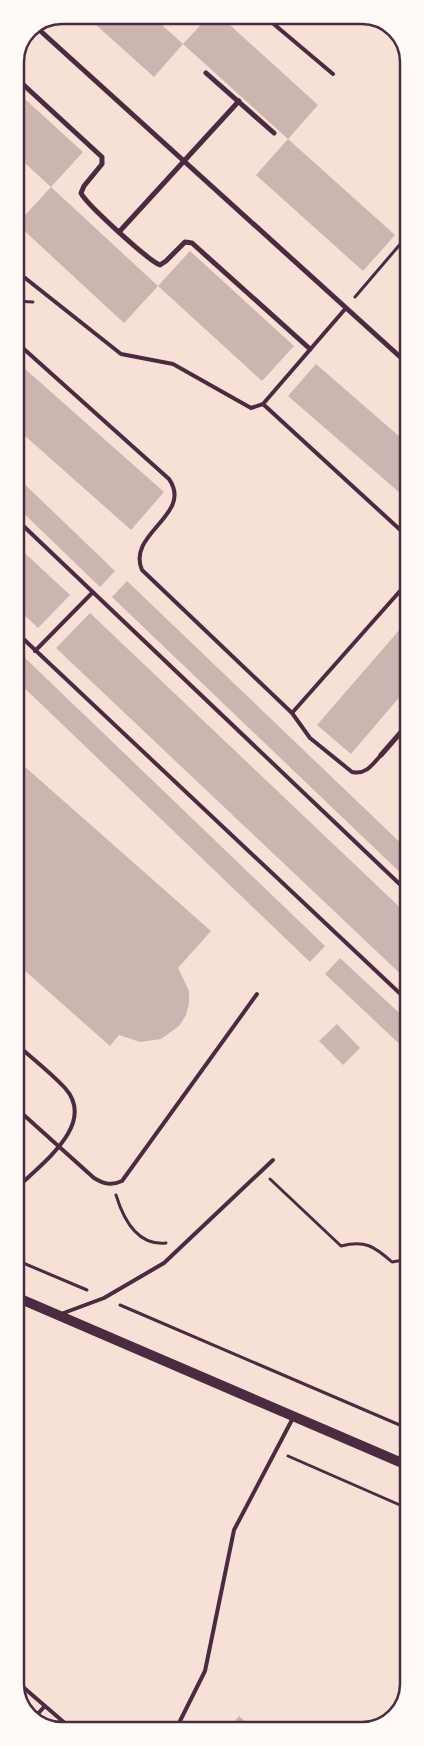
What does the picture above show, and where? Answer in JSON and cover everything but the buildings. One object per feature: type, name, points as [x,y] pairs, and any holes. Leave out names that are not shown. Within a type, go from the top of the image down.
[{"type":"main road","points":[[24,1301],[400,1462]]},
{"type":"street","points":[[40,30],[400,357]]},
{"type":"street","points":[[206,73],[274,133]]},
{"type":"street","points":[[24,85],[102,157],[102,164],[84,186],[81,193],[85,200],[119,232],[153,262],[160,265],[185,242],[192,242],[310,349]]},
{"type":"street","points":[[119,232],[238,101]]},
{"type":"street","points":[[381,755],[400,732]]},
{"type":"lane","points":[[274,24],[333,74]]},
{"type":"lane","points":[[24,277],[120,354],[173,364],[251,408],[263,404],[346,308]]},
{"type":"lane","points":[[24,349],[169,479],[176,492],[174,502],[140,548],[139,562],[142,570],[292,713],[310,738],[352,772],[366,771],[381,755]]},
{"type":"lane","points":[[263,404],[400,530]]},
{"type":"lane","points":[[24,527],[400,884]]},
{"type":"lane","points":[[292,713],[400,591]]},
{"type":"lane","points":[[36,651],[93,592]]},
{"type":"lane","points":[[24,640],[400,994]]},
{"type":"lane","points":[[24,1115],[94,1178],[103,1184],[113,1185],[122,1181],[130,1174],[257,994]]},
{"type":"lane","points":[[24,1051],[65,1088],[70,1096],[75,1118],[73,1128],[64,1142],[24,1181]]},
{"type":"lane","points":[[58,1315],[104,1298],[164,1263],[273,1160]]},
{"type":"lane","points":[[180,1722],[205,1672],[234,1530],[294,1416]]},
{"type":"lane","points":[[24,1688],[63,1722]]},
{"type":"lane","points":[[38,1714],[44,1706]]},
{"type":"path","points":[[346,308],[400,244]]},
{"type":"path","points":[[262,1171],[342,1246],[358,1242],[376,1248],[392,1262],[400,1261]]},
{"type":"path","points":[[113,1185],[122,1216],[137,1235],[158,1244],[189,1239]]},
{"type":"path","points":[[24,1263],[400,1426]]},
{"type":"path","points":[[276,1450],[400,1505]]}]
